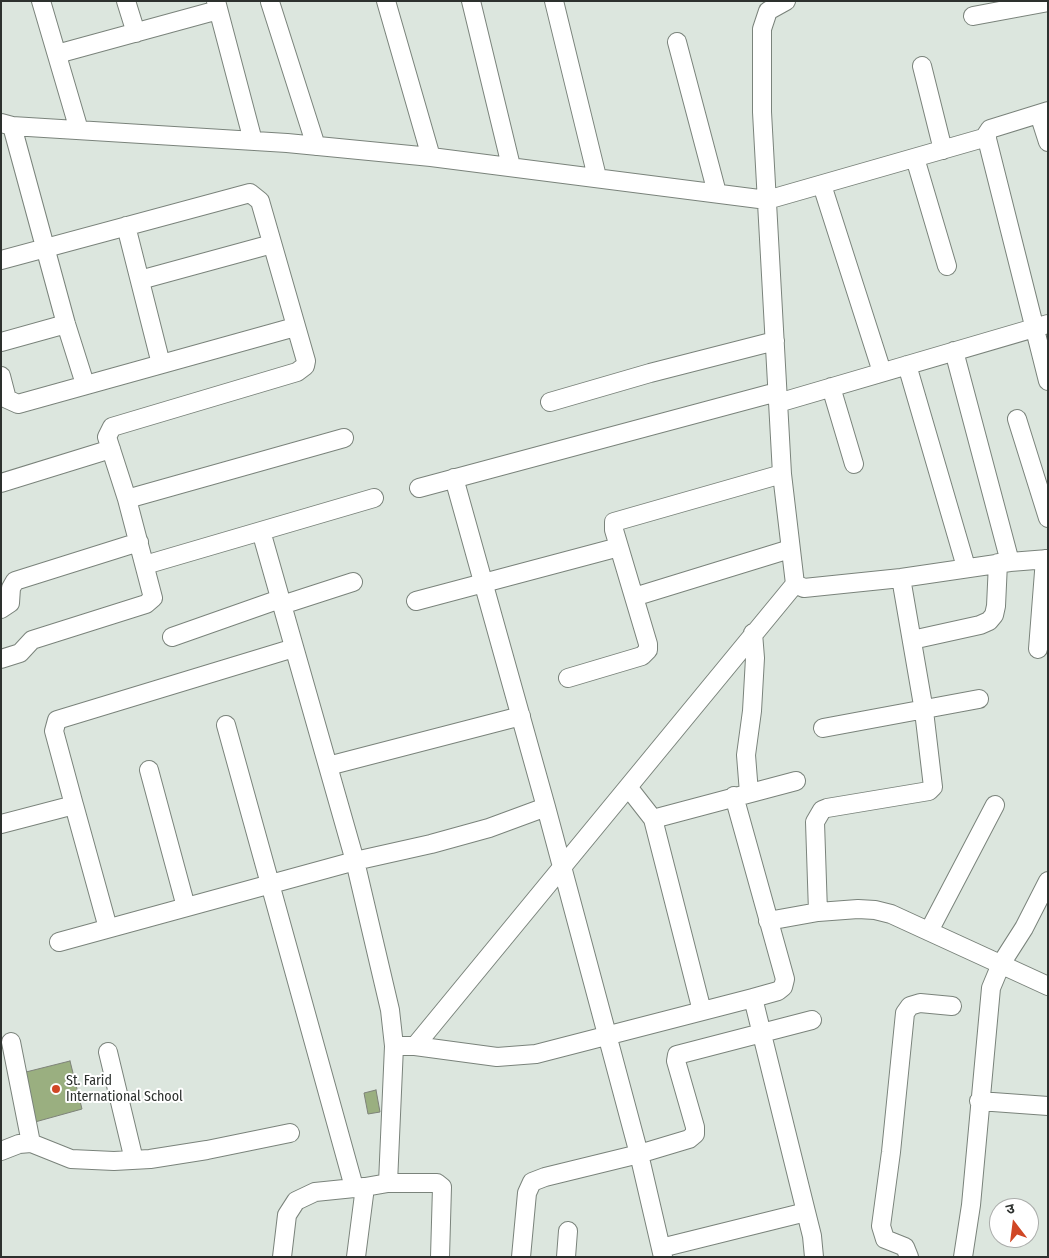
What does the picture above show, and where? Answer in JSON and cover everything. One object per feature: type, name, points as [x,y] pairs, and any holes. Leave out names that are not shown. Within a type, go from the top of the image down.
[{"type":"street","points":[[41,1],[80,130]]},
{"type":"street","points":[[126,1],[136,32]]},
{"type":"street","points":[[386,1],[431,157]]},
{"type":"street","points":[[471,1],[511,166]]},
{"type":"street","points":[[554,1],[597,177]]},
{"type":"street","points":[[415,1046],[489,959],[562,867],[795,584],[782,474],[762,112],[762,29],[768,11],[786,1]]},
{"type":"street","points":[[270,2],[316,146]]},
{"type":"street","points":[[973,16],[1048,2]]},
{"type":"street","points":[[57,54],[136,32],[217,6],[253,141]]},
{"type":"street","points":[[677,42],[717,193]]},
{"type":"street","points":[[922,66],[943,150]]},
{"type":"street","points":[[1048,142],[1044,112],[990,129],[987,132],[987,138],[1040,326],[1048,381]]},
{"type":"street","points":[[85,384],[66,324],[46,248],[6,124],[253,141],[431,157],[767,200],[987,138]]},
{"type":"street","points":[[915,158],[947,266]]},
{"type":"street","points":[[822,184],[882,372]]},
{"type":"street","points":[[1,260],[250,193],[260,201],[306,361],[302,369],[117,424],[108,431],[107,437],[127,499],[153,594],[149,602],[32,640],[20,653],[1,659]]},
{"type":"street","points":[[126,226],[161,364]]},
{"type":"street","points":[[140,280],[272,244]]},
{"type":"street","points":[[1,342],[66,324]]},
{"type":"street","points":[[419,488],[778,397],[831,387],[1040,326]]},
{"type":"street","points":[[1,376],[7,399],[15,404],[295,327]]},
{"type":"street","points":[[550,402],[650,373],[775,341]]},
{"type":"street","points":[[912,640],[989,621],[994,616],[1004,562],[954,351]]},
{"type":"street","points":[[908,365],[966,568]]},
{"type":"street","points":[[831,387],[854,464]]},
{"type":"street","points":[[1017,419],[1048,518]]},
{"type":"street","points":[[127,499],[344,438]]},
{"type":"street","points":[[1,483],[111,449]]},
{"type":"street","points":[[568,678],[646,654],[648,644],[613,525],[617,520],[782,474]]},
{"type":"street","points":[[454,478],[608,1036],[662,1252],[806,1212]]},
{"type":"street","points":[[145,565],[374,498]]},
{"type":"street","points":[[261,531],[355,861],[390,1010],[394,1046],[388,1183]]},
{"type":"street","points":[[1,609],[10,603],[11,588],[15,580],[139,542]]},
{"type":"street","points":[[416,601],[619,547]]},
{"type":"street","points":[[634,598],[790,549]]},
{"type":"street","points":[[795,584],[804,588],[901,578],[1004,562],[1047,559],[1038,649]]},
{"type":"street","points":[[818,912],[815,822],[817,816],[828,808],[932,790],[933,784],[924,711],[901,578]]},
{"type":"street","points":[[172,637],[281,602],[353,582]]},
{"type":"street","points":[[394,1046],[415,1046],[498,1057],[536,1054],[778,991],[785,983],[768,921],[742,795],[752,711],[753,633]]},
{"type":"street","points":[[108,928],[54,731],[57,720],[294,648]]},
{"type":"street","points":[[823,728],[924,711],[979,699]]},
{"type":"street","points":[[328,766],[521,716]]},
{"type":"street","points":[[226,724],[272,884],[316,1051],[360,1187],[356,1257]]},
{"type":"street","points":[[150,770],[186,907]]},
{"type":"street","points":[[653,819],[796,781]]},
{"type":"street","points":[[628,788],[653,819],[702,1011]]},
{"type":"street","points":[[1,824],[74,805]]},
{"type":"street","points":[[929,931],[995,805]]},
{"type":"street","points":[[59,942],[355,861],[431,844],[489,828],[546,807]]},
{"type":"street","points":[[963,1257],[971,1205],[988,1000],[994,978],[1001,964],[1024,928],[1048,881]]},
{"type":"street","points":[[768,921],[818,912],[858,909],[875,910],[891,914],[1048,986]]},
{"type":"street","points":[[753,998],[763,1032],[812,1236],[814,1257]]},
{"type":"street","points":[[908,1257],[905,1247],[885,1240],[881,1226],[891,1152],[904,1013],[910,1006],[920,1003],[952,1006]]},
{"type":"street","points":[[522,1257],[526,1193],[532,1182],[544,1177],[639,1154],[689,1139],[695,1134],[695,1127],[676,1061],[678,1055],[812,1020]]},
{"type":"street","points":[[11,1042],[31,1143]]},
{"type":"street","points":[[108,1052],[134,1160]]},
{"type":"street","points":[[979,1101],[1048,1106]]},
{"type":"street","points":[[1,1151],[31,1143],[71,1159],[85,1161],[134,1160],[207,1150],[290,1133]]},
{"type":"street","points":[[282,1257],[287,1215],[296,1200],[315,1192],[388,1183],[437,1183],[442,1187],[440,1257]]},
{"type":"street","points":[[566,1257],[568,1231]]},
{"type":"building","points":[[70,1061],[82,1109],[35,1122],[22,1073]]},
{"type":"building","points":[[376,1090],[380,1112],[368,1114],[364,1093]]},
{"type":"place","name":"St. Farid International School","points":[[56,1089]]}]
